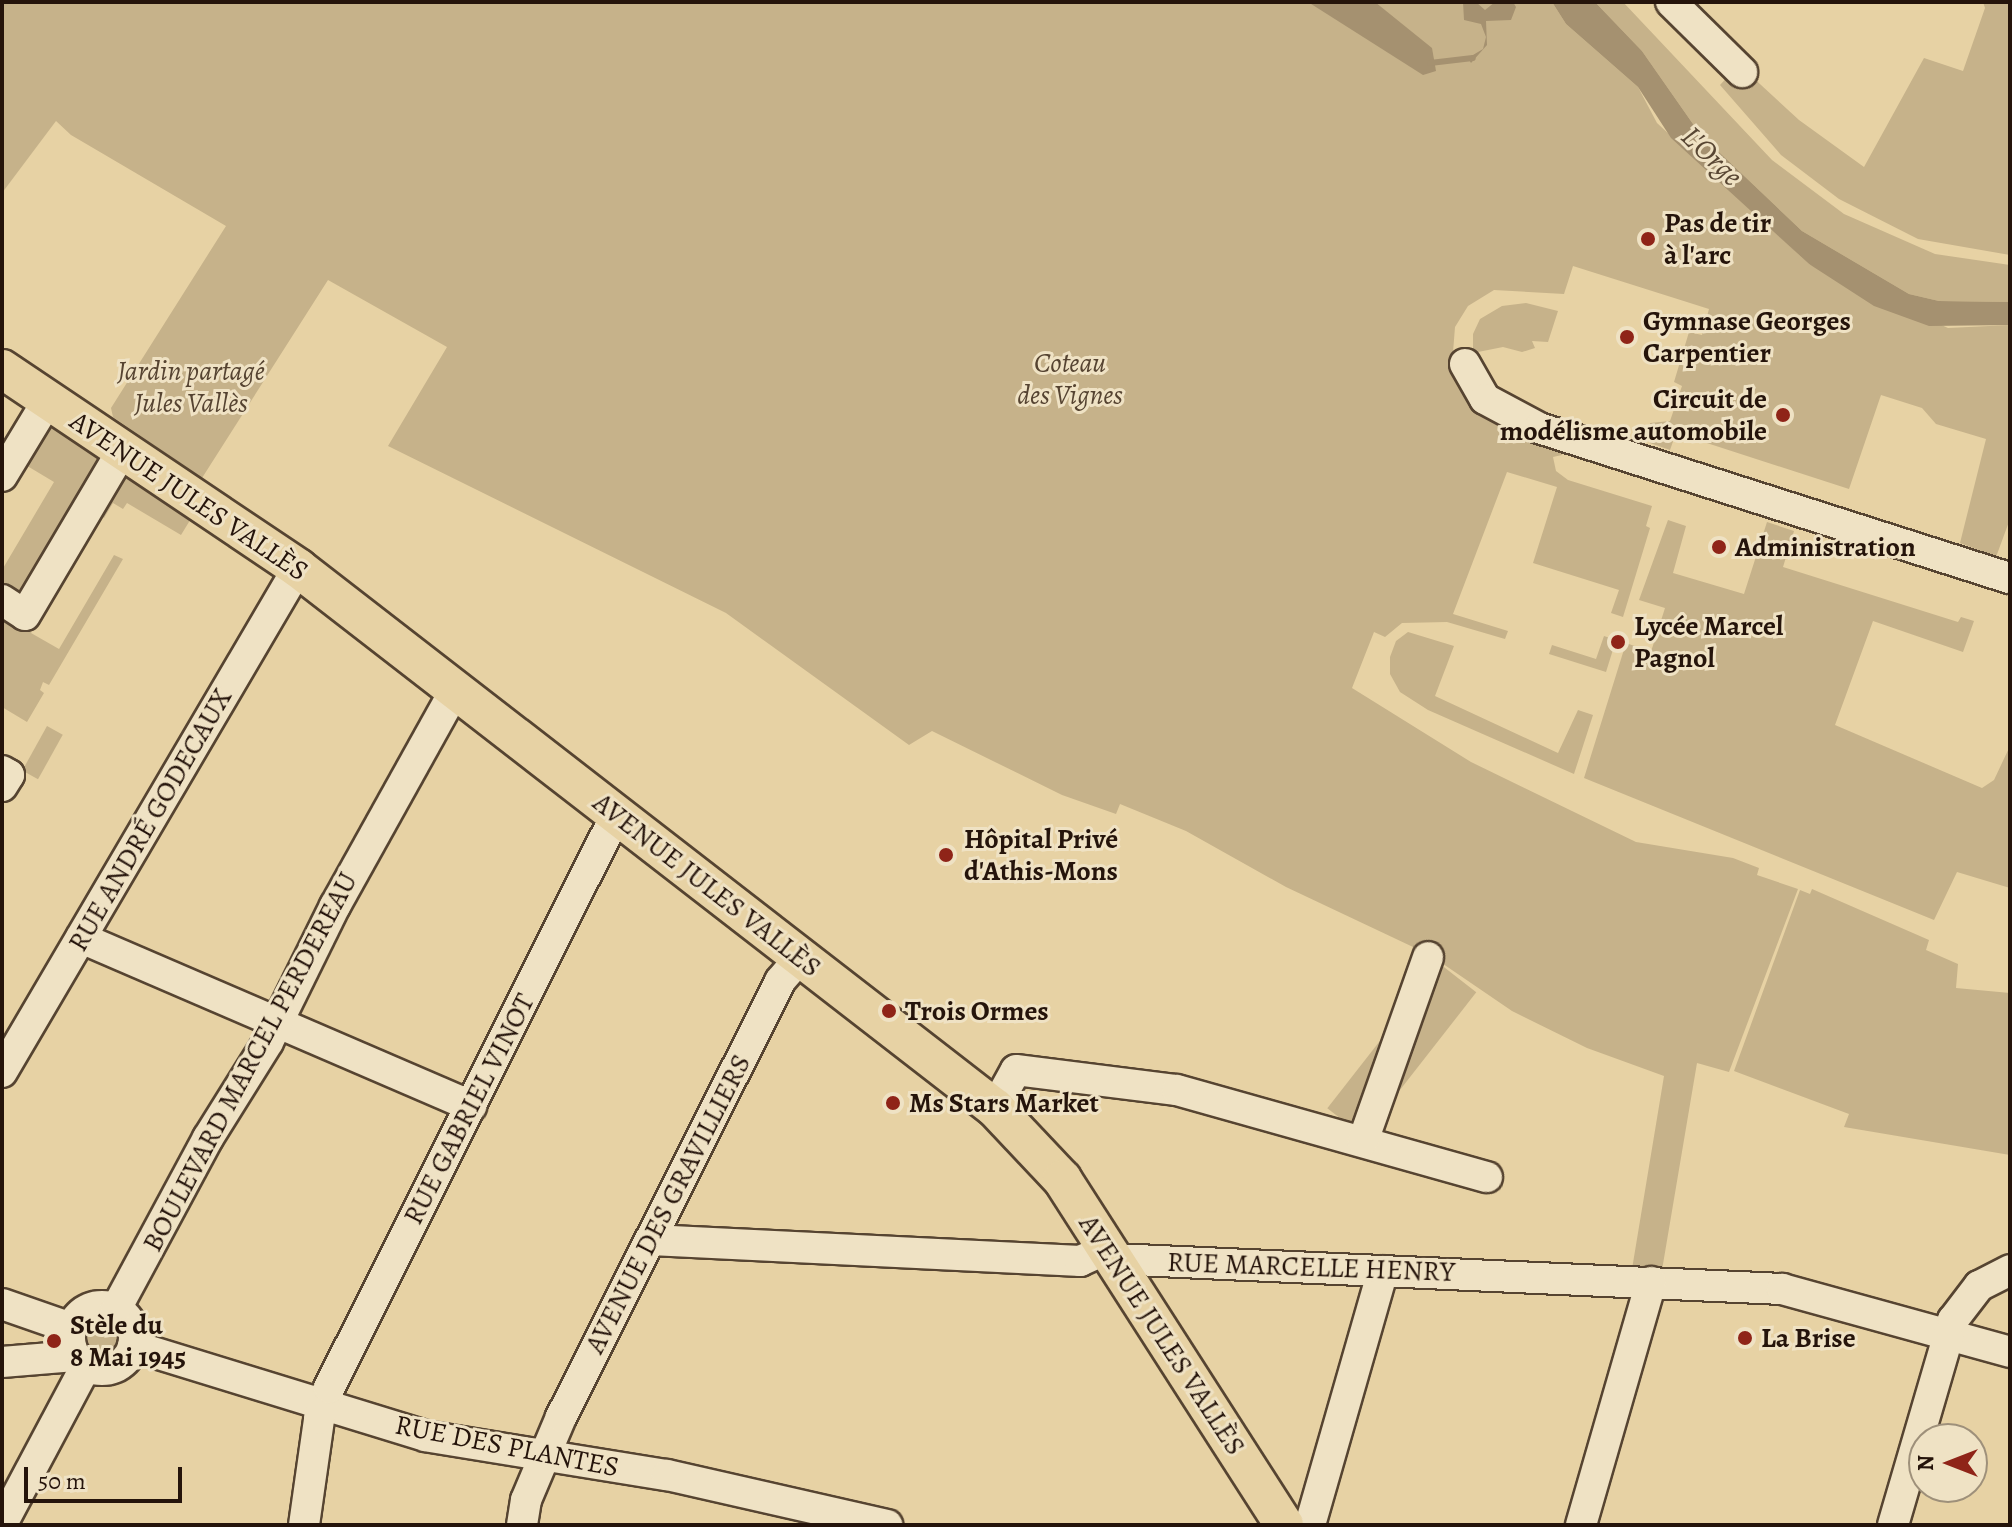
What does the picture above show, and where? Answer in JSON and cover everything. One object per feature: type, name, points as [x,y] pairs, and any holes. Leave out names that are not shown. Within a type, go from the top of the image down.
[{"type":"main road","name":"AVENUE JULES VALLÈS","points":[[2,369],[298,568],[995,1108],[1062,1179],[1284,1525]]},
{"type":"street","points":[[1671,2],[1742,72]]},
{"type":"street","points":[[1465,364],[1485,399],[1539,428],[2000,575]]},
{"type":"street","points":[[2,476],[48,400]]},
{"type":"street","points":[[2,600],[25,615],[123,449]]},
{"type":"street","name":"RUE ANDRÉ GODECAUX","points":[[2,1072],[298,568]]},
{"type":"street","name":"BOULEVARD MARCEL PERDEREAU","points":[[116,1309],[208,1138],[277,1023],[342,892],[455,690]]},
{"type":"street","points":[[2,771],[9,775],[2,786]]},
{"type":"street","name":"RUE GABRIEL VINOT","points":[[304,1525],[323,1404],[616,815]]},
{"type":"street","points":[[81,938],[471,1106]]},
{"type":"street","name":"AVENUE DES GRAVILLIERS","points":[[522,1525],[526,1500],[547,1457],[561,1417],[780,981],[801,957]]},
{"type":"street","points":[[1363,1141],[1428,957]]},
{"type":"street","points":[[995,1108],[1016,1070],[1177,1090],[1487,1177]]},
{"type":"street","name":"RUE MARCELLE HENRY","points":[[651,1240],[1080,1261],[1098,1253],[1114,1259],[1782,1289],[2010,1352]]},
{"type":"street","points":[[1893,1525],[1947,1335],[1962,1303],[1979,1286],[2010,1270]]},
{"type":"street","points":[[1310,1525],[1383,1271]]},
{"type":"street","points":[[1581,1525],[1651,1282]]},
{"type":"street","points":[[2,1304],[77,1350],[114,1367],[133,1346],[131,1325],[116,1309],[89,1308],[77,1350],[2,1524]]},
{"type":"street","name":"RUE DES PLANTES","points":[[133,1346],[425,1436],[547,1457],[765,1511],[887,1525]]},
{"type":"street","points":[[2,1362],[77,1350]]},
{"type":"green space","name":"Coteau des Vignes","points":[[2,2],[1552,2],[1566,24],[1638,87],[1657,123],[1809,264],[1948,328],[2010,325],[2010,519],[1996,557],[1960,543],[1986,439],[1936,424],[1922,408],[1881,395],[1849,489],[1676,433],[1670,450],[1650,443],[1650,423],[1670,421],[1682,386],[1674,382],[1689,332],[1702,335],[1709,309],[1573,266],[1564,294],[1494,290],[1468,306],[1455,327],[1452,365],[1479,415],[1560,450],[1562,455],[1553,457],[1556,471],[1568,480],[1652,506],[1646,526],[1650,528],[1623,617],[1611,613],[1619,590],[1533,563],[1557,487],[1507,472],[1453,614],[1508,631],[1505,639],[1447,622],[1402,623],[1385,637],[1374,632],[1352,688],[1471,762],[1636,842],[1733,858],[1759,868],[1757,875],[1798,889],[1729,1072],[1697,1063],[1662,1270],[1632,1269],[1664,1076],[1587,1048],[1512,1011],[1430,955],[1286,887],[1186,831],[1120,804],[1116,814],[1062,795],[932,731],[909,745],[726,613],[388,446],[447,347],[328,280],[202,478],[113,417],[111,408],[226,226],[71,135],[56,121],[2,193]]},
{"type":"green space","points":[[1595,2],[1623,2],[1772,160],[1844,214],[1935,254],[2010,265],[2010,302],[1939,301],[1909,294],[1802,231],[1700,134],[1642,51]]},
{"type":"green space","points":[[1983,2],[2010,2],[2010,255],[1918,239],[1839,199],[1781,155],[1720,85],[1732,72],[1748,73],[1799,120],[1864,167],[1924,58],[1963,71],[1985,8]]},
{"type":"green space","points":[[1526,303],[1558,311],[1548,342],[1532,341],[1535,348],[1522,352],[1503,347],[1473,353],[1473,334],[1480,319],[1502,306]]},
{"type":"green space","points":[[57,425],[106,456],[25,592],[19,593],[2,584],[2,570],[54,482],[24,464],[45,429]]},
{"type":"green space","points":[[127,474],[192,517],[181,535],[127,503],[123,509],[113,503],[104,518],[98,513]]},
{"type":"green space","points":[[1668,520],[1686,526],[1673,573],[1744,594],[1767,522],[1794,531],[1783,567],[1958,622],[1961,617],[1974,621],[1963,652],[1873,621],[1835,725],[1982,788],[1994,780],[2010,746],[2010,888],[1957,872],[1934,920],[1584,778],[1626,643],[1643,649],[1647,664],[1665,608],[1639,600]]},
{"type":"green space","points":[[114,555],[123,559],[49,685],[43,682],[40,690],[44,693],[27,722],[2,707],[2,615],[36,624],[31,633],[59,649]]},
{"type":"green space","points":[[1408,632],[1454,646],[1435,696],[1558,753],[1578,710],[1593,715],[1574,774],[1428,710],[1400,692],[1390,674],[1390,657],[1396,641]]},
{"type":"green space","points":[[1604,636],[1616,640],[1606,672],[1549,654],[1552,645],[1596,659]]},
{"type":"green space","points":[[47,726],[63,735],[38,779],[22,771]]},
{"type":"green space","points":[[1812,889],[1929,940],[1926,950],[1958,964],[1956,988],[2010,993],[2010,1155],[1844,1127],[1849,1114],[1734,1071],[1800,890],[1810,894]]},
{"type":"green space","points":[[1440,964],[1476,992],[1364,1137],[1327,1108]]},
{"type":"green space","points":[[104,1317],[116,1321],[123,1339],[113,1355],[100,1357],[100,1351],[85,1345],[84,1332],[91,1321]]},
{"type":"water","points":[[1308,2],[1375,2],[1432,48],[1436,71],[1423,75]]},
{"type":"water","points":[[1463,2],[1476,2],[1485,10],[1495,2],[1513,2],[1516,7],[1511,20],[1486,21],[1487,45],[1471,63],[1468,58],[1483,49],[1486,37],[1481,24],[1464,20]]},
{"type":"water","name":"L'Orge","points":[[1552,2],[1595,2],[1642,51],[1700,134],[1802,231],[1909,294],[1939,301],[2010,302],[2010,325],[1929,326],[1874,306],[1809,264],[1671,138],[1638,87],[1566,24]]},
{"type":"waterway","points":[[1430,63],[1473,58]]},
{"type":"place","name":"Pas de tir à l'arc","points":[[1648,239]]},
{"type":"place","name":"Gymnase Georges Carpentier","points":[[1627,337]]},
{"type":"place","name":"Circuit de modélisme automobile","points":[[1783,415]]},
{"type":"place","name":"Administration","points":[[1719,547]]},
{"type":"place","name":"Lycée Marcel Pagnol","points":[[1618,642]]},
{"type":"place","name":"Hôpital Privé d'Athis-Mons","points":[[946,855]]},
{"type":"place","name":"Trois Ormes","points":[[889,1011]]},
{"type":"place","name":"Ms Stars Market","points":[[893,1103]]},
{"type":"place","name":"La Brise","points":[[1745,1338]]},
{"type":"place","name":"Stèle du 8 Mai 1945","points":[[54,1341]]},
{"type":"park label","name":"Jardin partagé Jules Vallès","points":[[191,387]]}]
